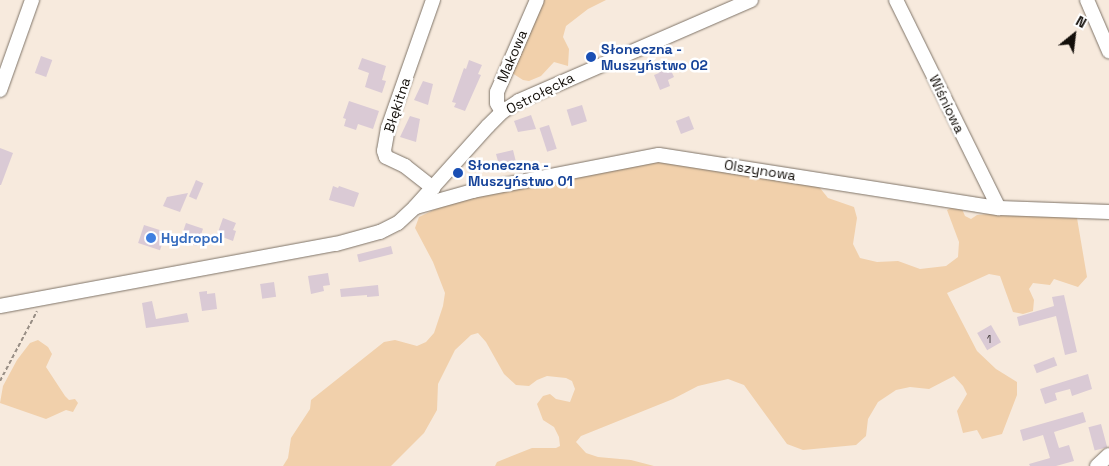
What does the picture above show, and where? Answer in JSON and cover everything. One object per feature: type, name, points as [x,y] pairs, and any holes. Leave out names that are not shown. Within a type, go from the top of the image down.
[{"type":"street","points":[[0,90],[32,0]]},
{"type":"street","name":"Błękitna","points":[[432,0],[388,128],[384,151],[386,157],[405,166],[433,188]]},
{"type":"street","name":"Makowa","points":[[502,112],[497,103],[497,92],[537,0]]},
{"type":"street","name":"Ostrołęcka","points":[[416,207],[502,112],[537,92],[751,0]]},
{"type":"street","name":"Wiśniowa","points":[[896,0],[999,208]]},
{"type":"street","points":[[1087,0],[1109,51]]},
{"type":"street","name":"Olszynowa","points":[[416,207],[473,191],[659,155],[999,208],[1109,212]]},
{"type":"street","points":[[0,306],[80,290],[206,269],[368,236],[398,222],[416,207]]},
{"type":"street","points":[[1097,466],[1109,455]]},
{"type":"path","points":[[0,381],[37,312],[38,299]]},
{"type":"shaded area","points":[[543,0],[606,0],[588,9],[566,26],[563,37],[569,49],[568,66],[554,62],[541,76],[529,81],[523,80],[512,73]]},
{"type":"shaded area","points":[[649,159],[816,183],[828,198],[854,207],[857,218],[853,244],[860,258],[877,262],[898,261],[920,269],[946,266],[958,257],[959,242],[947,210],[955,206],[962,209],[965,216],[971,219],[977,215],[998,213],[1077,218],[1087,277],[1078,287],[1054,279],[1050,285],[1033,283],[1029,289],[1034,300],[1033,311],[1023,314],[1013,312],[1000,276],[989,274],[947,293],[977,351],[996,369],[1017,382],[1017,395],[1002,434],[982,439],[977,430],[963,433],[957,411],[967,394],[954,376],[929,389],[910,387],[896,390],[878,402],[868,419],[866,436],[856,445],[803,450],[787,444],[744,385],[728,379],[698,386],[673,399],[581,436],[576,442],[586,453],[598,457],[631,460],[654,466],[495,466],[497,462],[532,448],[556,448],[560,446],[559,437],[554,427],[543,420],[537,404],[543,396],[550,394],[556,399],[570,402],[575,389],[572,381],[566,378],[547,376],[529,386],[516,385],[504,374],[486,342],[478,333],[471,335],[455,350],[438,384],[437,410],[424,433],[391,466],[283,466],[288,458],[291,438],[310,409],[311,400],[384,342],[395,340],[417,346],[426,342],[434,333],[443,306],[445,293],[433,262],[415,228],[419,217],[446,204]]},
{"type":"shaded area","points":[[38,340],[48,347],[52,354],[46,367],[65,396],[69,400],[75,399],[78,403],[73,412],[66,410],[46,419],[0,403],[3,386],[17,360],[30,343]]},
{"type":"building","points":[[41,56],[52,60],[46,77],[35,73]]},
{"type":"building","points":[[362,58],[386,66],[382,80],[386,81],[382,93],[365,87],[369,73],[358,69]]},
{"type":"building","points":[[469,60],[482,65],[478,74],[481,75],[465,111],[454,107],[456,103],[452,102],[464,68],[466,69]]},
{"type":"building","points":[[668,64],[674,77],[668,80],[670,86],[660,90],[654,75],[659,73],[657,69]]},
{"type":"building","points":[[423,81],[433,84],[428,105],[414,100]]},
{"type":"building","points":[[349,101],[379,111],[373,129],[358,124],[356,130],[344,126],[346,119],[343,118]]},
{"type":"building","points":[[582,105],[587,121],[572,126],[567,110]]},
{"type":"building","points":[[531,115],[536,129],[518,132],[514,121]]},
{"type":"building","points":[[410,116],[420,119],[416,142],[400,137]]},
{"type":"building","points":[[689,116],[694,129],[681,134],[676,121]]},
{"type":"building","points":[[549,125],[557,149],[547,152],[539,128]]},
{"type":"building","points":[[0,148],[13,153],[1,185],[0,185]]},
{"type":"building","points":[[513,150],[516,162],[501,167],[496,154]]},
{"type":"building","points":[[196,180],[203,183],[196,200],[189,197]]},
{"type":"building","points":[[333,186],[338,188],[339,186],[359,193],[354,207],[329,200]]},
{"type":"building","points":[[188,193],[180,212],[163,206],[167,197]]},
{"type":"building","points":[[223,218],[236,223],[233,230],[236,231],[233,241],[217,235]]},
{"type":"building","points":[[186,223],[203,229],[197,246],[180,240]]},
{"type":"building","name":"Hydropol","points":[[144,225],[166,232],[160,250],[138,243]]},
{"type":"building","points":[[391,246],[393,254],[359,262],[357,254]]},
{"type":"building","points":[[328,273],[330,285],[323,286],[324,291],[311,294],[308,276]]},
{"type":"building","points":[[274,282],[276,297],[262,299],[260,284]]},
{"type":"building","points":[[378,285],[379,296],[341,297],[340,289]]},
{"type":"building","points":[[207,291],[207,294],[215,293],[217,309],[202,311],[199,292]]},
{"type":"building","points":[[1064,295],[1077,352],[1065,355],[1056,316],[1019,326],[1017,317],[1054,306],[1052,297]]},
{"type":"building","points":[[152,301],[156,319],[187,313],[189,322],[146,328],[142,303]]},
{"type":"building","points":[[991,325],[1001,342],[987,350],[977,333]]},
{"type":"building","points":[[1054,357],[1057,365],[1037,373],[1033,365]]},
{"type":"building","points":[[1088,374],[1092,389],[1072,396],[1070,389],[1055,393],[1057,400],[1045,404],[1040,389]]},
{"type":"building","points":[[1083,412],[1086,422],[1054,432],[1059,448],[1069,445],[1074,461],[1056,466],[1030,466],[1029,464],[1050,458],[1043,435],[1023,441],[1020,430]]},
{"type":"building","points":[[1101,424],[1107,447],[1095,451],[1088,427]]},
{"type":"place","name":"Słoneczna - Muszyństwo 02","points":[[591,57]]},
{"type":"place","name":"Słoneczna - Muszyństwo 01","points":[[458,173]]},
{"type":"place","name":"Hydropol","points":[[151,238]]}]
